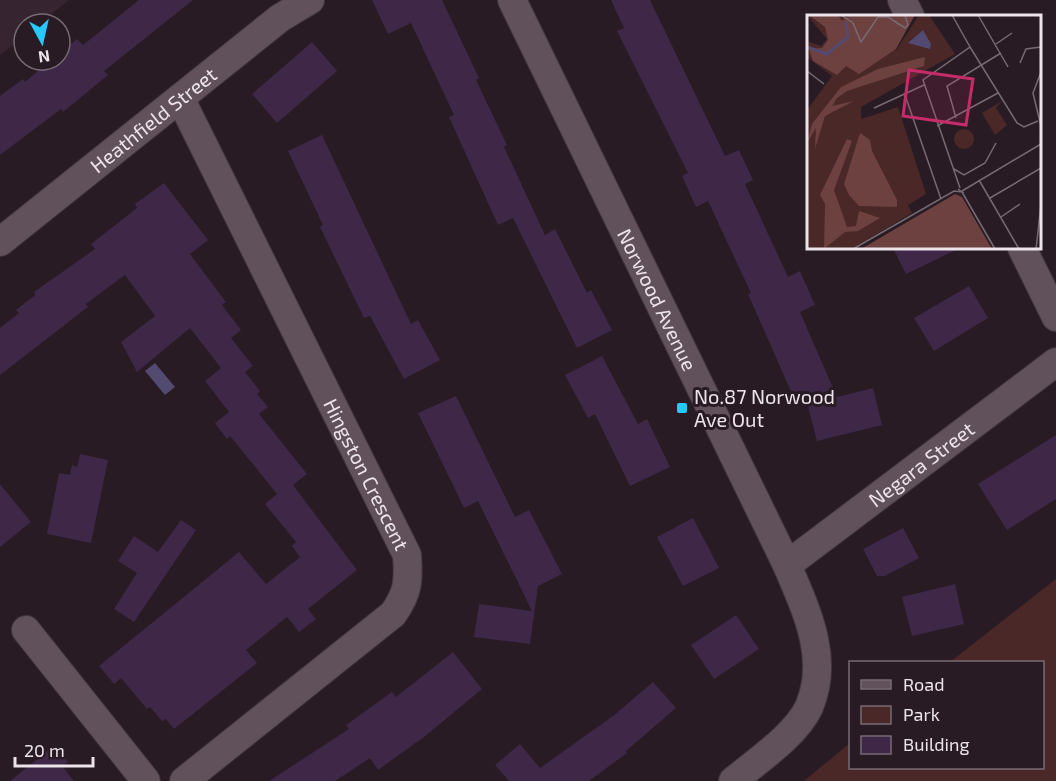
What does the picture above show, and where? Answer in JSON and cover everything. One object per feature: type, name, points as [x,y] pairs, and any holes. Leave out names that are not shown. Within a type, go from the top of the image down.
[{"type":"street","name":"Heathfield Street","points":[[0,242],[280,18],[310,0]]},
{"type":"street","name":"Norwood Avenue","points":[[512,0],[787,565],[809,616],[817,649],[816,680],[808,708],[790,730],[733,781]]},
{"type":"street","points":[[902,0],[910,15]]},
{"type":"street","name":"Hingston Crescent","points":[[180,98],[407,555],[409,576],[404,598],[393,614],[184,781]]},
{"type":"street","points":[[1022,249],[1056,317]]},
{"type":"street","name":"Negara Street","points":[[787,565],[1056,362]]},
{"type":"street","points":[[26,630],[146,781]]},
{"type":"shaded area","points":[[0,0],[69,0],[54,12],[12,12],[12,46],[0,55]]},
{"type":"shaded area","points":[[155,363],[175,387],[165,395],[145,371]]},
{"type":"green space","points":[[1056,579],[1056,781],[804,781],[849,744],[849,769],[1044,769],[1044,661],[951,661]]},
{"type":"building","points":[[139,0],[193,0],[104,71],[108,75],[63,112],[61,109],[0,155],[0,96],[23,79],[25,82],[37,72],[72,72],[72,43],[77,39],[83,45]]},
{"type":"building","points":[[372,0],[442,0],[479,78],[476,80],[507,145],[504,147],[545,235],[555,229],[587,293],[591,290],[612,330],[577,348],[513,218],[498,225],[449,117],[454,115],[411,23],[388,34]]},
{"type":"building","points":[[611,0],[650,0],[725,156],[739,150],[753,180],[745,184],[788,277],[800,271],[815,305],[800,312],[837,397],[873,388],[882,425],[817,441],[804,391],[793,396],[748,294],[751,293],[708,201],[696,207],[682,176],[688,173],[617,31],[624,28]]},
{"type":"building","points":[[312,42],[337,71],[277,123],[252,94]]},
{"type":"building","points":[[322,135],[411,324],[418,320],[440,360],[404,379],[370,316],[364,318],[320,227],[323,225],[288,151]]},
{"type":"building","points":[[164,183],[208,240],[190,254],[226,302],[222,305],[241,330],[231,338],[253,366],[245,372],[260,391],[257,394],[268,407],[259,414],[307,474],[293,485],[357,570],[308,609],[316,619],[299,632],[287,617],[246,650],[257,663],[174,729],[166,719],[162,721],[150,707],[147,709],[121,678],[114,684],[99,666],[239,552],[266,584],[300,557],[292,546],[296,542],[265,504],[277,494],[230,436],[227,439],[215,423],[229,412],[205,381],[221,368],[190,328],[137,372],[121,342],[155,316],[125,275],[86,304],[88,307],[0,375],[0,328],[19,313],[16,310],[35,295],[34,292],[95,249],[91,244],[137,208],[135,204]]},
{"type":"building","points":[[894,249],[958,249],[906,274]]},
{"type":"building","points":[[969,286],[988,318],[934,351],[914,318]]},
{"type":"building","points":[[602,356],[638,424],[647,419],[670,467],[630,486],[595,414],[588,418],[565,375]]},
{"type":"building","points":[[456,396],[515,517],[529,510],[562,574],[538,586],[530,644],[474,637],[479,604],[532,611],[478,501],[464,508],[418,413]]},
{"type":"building","points":[[1056,435],[1056,499],[1007,530],[978,484]]},
{"type":"building","points":[[80,454],[108,460],[91,543],[47,534],[59,473],[70,475],[72,465],[77,467]]},
{"type":"building","points":[[0,484],[31,522],[0,547]]},
{"type":"building","points":[[693,518],[719,568],[683,586],[657,537]]},
{"type":"building","points":[[181,520],[196,530],[134,622],[114,609],[137,573],[118,561],[134,536],[158,552]]},
{"type":"building","points":[[903,528],[919,558],[885,576],[877,576],[863,549]]},
{"type":"building","points":[[955,584],[964,624],[912,636],[902,597]]},
{"type":"building","points":[[736,615],[759,649],[714,679],[691,645]]},
{"type":"building","points":[[453,652],[482,689],[424,737],[378,770],[370,758],[335,781],[269,781],[349,729],[346,725],[392,692],[396,697]]},
{"type":"building","points":[[653,682],[676,708],[626,751],[627,753],[589,781],[509,781],[495,765],[520,744],[540,768],[613,716]]},
{"type":"building","points":[[55,745],[68,762],[62,766],[74,781],[10,781]]},
{"type":"place","name":"No.87 Norwood Ave Out","points":[[682,408]]}]
